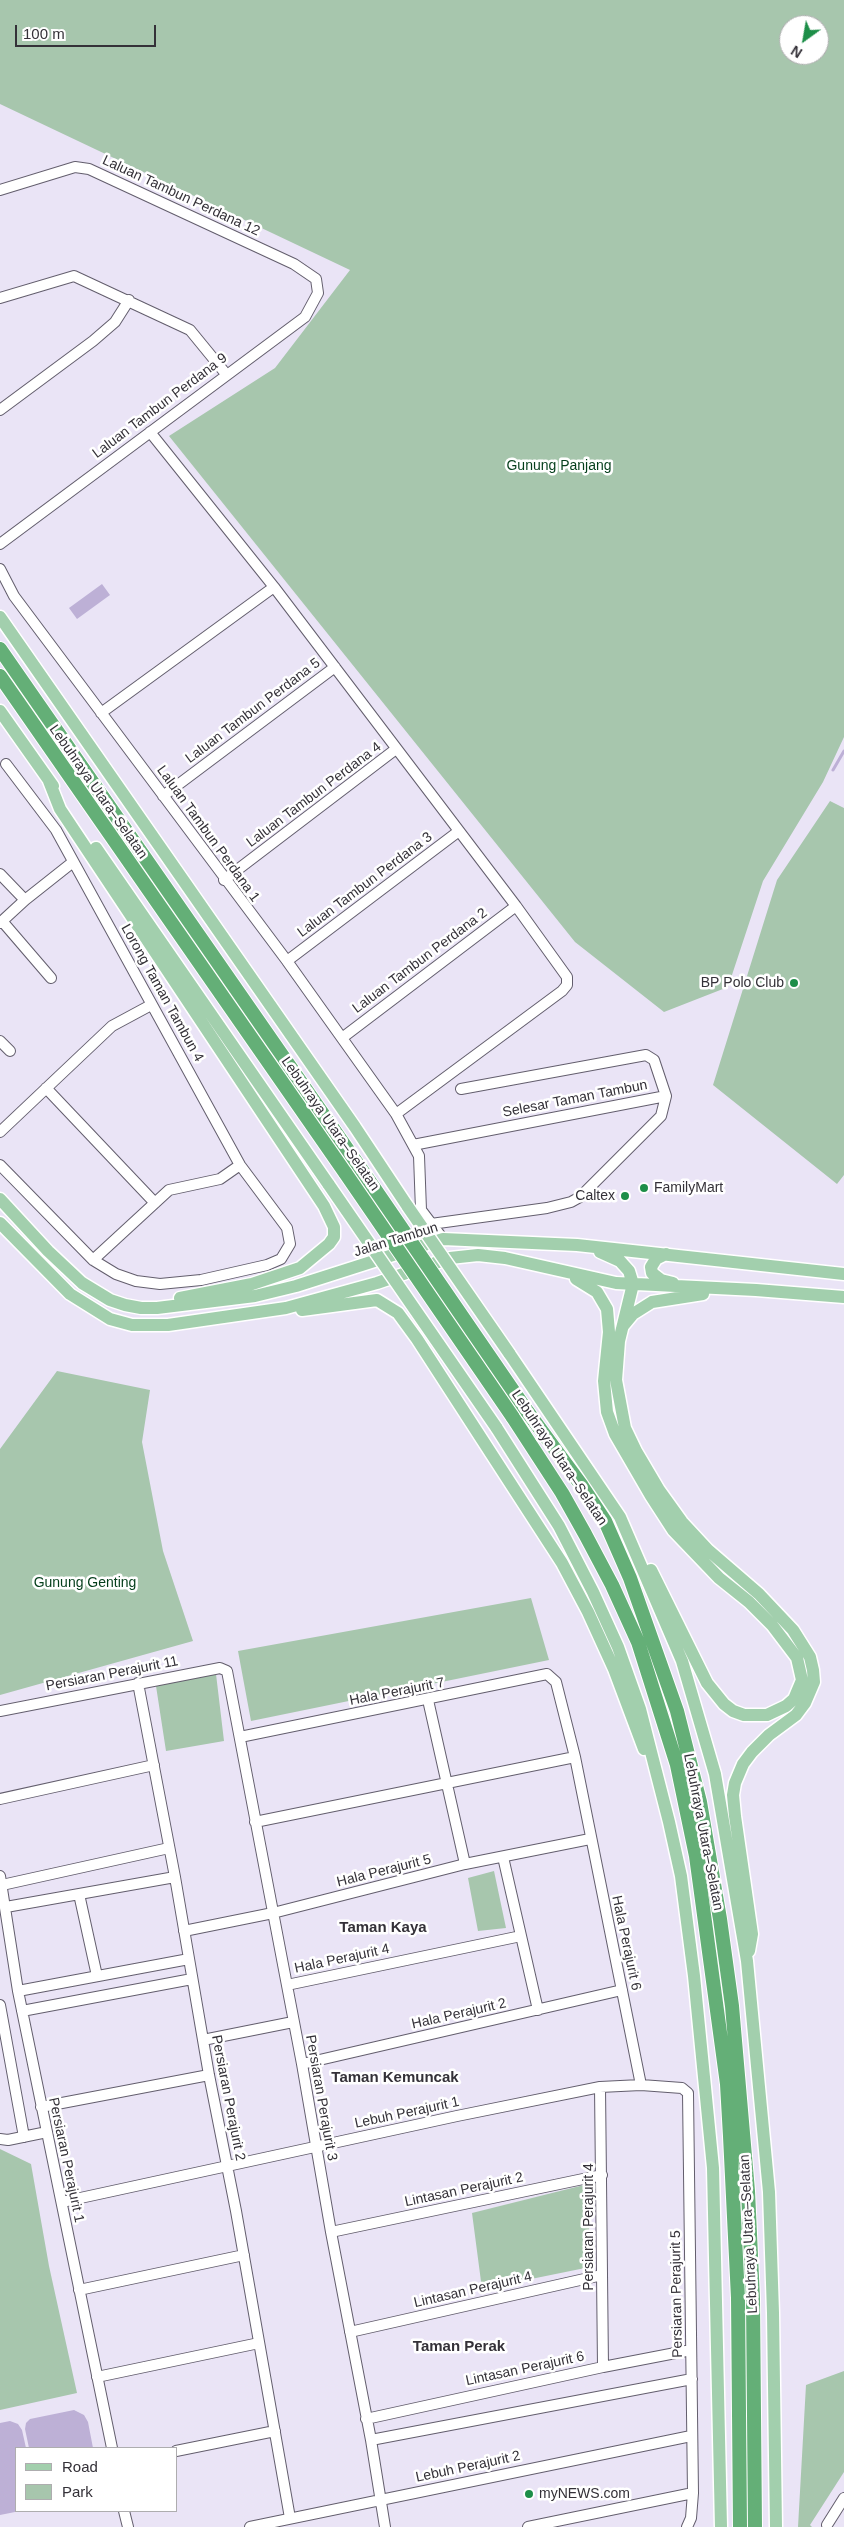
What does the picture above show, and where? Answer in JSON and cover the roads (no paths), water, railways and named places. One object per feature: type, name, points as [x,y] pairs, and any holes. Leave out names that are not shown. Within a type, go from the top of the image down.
[{"type":"highway","name":"Lebuhraya Utara–Selatan","points":[[0,649],[600,1514],[623,1562],[677,1711],[700,1802],[720,1919],[732,2006],[747,2182],[753,2299],[755,2524]]},
{"type":"highway","name":"Lebuhraya Utara–Selatan","points":[[0,676],[512,1416],[562,1493],[612,1585],[638,1642],[677,1765],[696,1856],[726,2084],[738,2278],[740,2527]]},
{"type":"main road","points":[[0,617],[355,1127],[620,1517],[640,1548],[713,1692],[734,1712],[744,1715],[768,1716],[786,1706],[794,1698],[802,1680],[797,1658],[772,1624],[698,1559],[673,1530],[651,1496],[615,1434],[608,1412],[604,1381],[609,1332],[607,1309],[603,1300],[588,1285],[559,1270]]},
{"type":"main road","points":[[0,711],[496,1427],[559,1526],[593,1592],[618,1647],[640,1709],[660,1780],[681,1876],[706,2082],[713,2168],[722,2527]]},
{"type":"main road","points":[[49,781],[60,809],[324,1206],[334,1227],[334,1237],[330,1244],[300,1268],[252,1284],[178,1299],[158,1308]]},
{"type":"main road","name":"Jalan Tambun","points":[[0,1199],[48,1251],[82,1283],[110,1300],[125,1305],[158,1308],[214,1302],[271,1292],[368,1264],[443,1239],[579,1245],[844,1274]]},
{"type":"main road","points":[[0,1223],[70,1294],[110,1318],[132,1325],[168,1326],[286,1308],[377,1282],[450,1258],[478,1255],[505,1258],[616,1283],[756,1290],[844,1297]]},
{"type":"main road","points":[[579,1245],[609,1255],[620,1261],[629,1271],[633,1284],[622,1327],[616,1380],[625,1428],[636,1451],[659,1490],[682,1522],[708,1550],[759,1594],[794,1630],[810,1657],[814,1682],[805,1703],[796,1715],[769,1735],[752,1752],[743,1764],[735,1783],[733,1795],[735,1816],[752,1934],[747,1961]]},
{"type":"main road","points":[[666,1254],[656,1259],[651,1267],[652,1273],[661,1280],[686,1288]]},
{"type":"main road","points":[[622,1327],[633,1314],[652,1302],[696,1295],[756,1290]]},
{"type":"main road","points":[[286,1308],[305,1311],[377,1300],[398,1313],[417,1339],[562,1563],[588,1612],[614,1669],[642,1745],[660,1780]]},
{"type":"main road","points":[[620,1517],[682,1661],[697,1709],[715,1774],[747,1961],[769,2192],[774,2314],[776,2527]]},
{"type":"street","name":"Laluan Tambun Perdana 12","points":[[0,190],[75,167],[89,168],[294,264],[316,279]]},
{"type":"street","points":[[0,298],[74,276],[190,330],[226,374]]},
{"type":"street","name":"Laluan Tambun Perdana 9","points":[[0,544],[305,316],[313,306],[318,293],[316,279]]},
{"type":"street","points":[[0,410],[93,341],[115,322],[129,300]]},
{"type":"street","points":[[150,432],[274,586],[516,906],[565,974],[567,985],[562,991],[396,1114]]},
{"type":"street","name":"Laluan Tambun Perdana 1","points":[[0,569],[14,596],[287,962],[396,1114],[419,1156],[421,1210],[443,1239]]},
{"type":"street","points":[[101,713],[274,586]]},
{"type":"street","name":"Laluan Tambun Perdana 5","points":[[163,796],[335,667]]},
{"type":"street","name":"Laluan Tambun Perdana 4","points":[[224,880],[396,749]]},
{"type":"street","name":"Lorong Taman Tambun 4","points":[[6,764],[56,830],[240,1165],[287,1228],[290,1238],[285,1254],[275,1262],[201,1280],[160,1284],[147,1283],[116,1274],[93,1260]]},
{"type":"street","name":"Laluan Tambun Perdana 3","points":[[287,962],[459,831]]},
{"type":"street","points":[[51,978],[1,922],[24,900],[73,862]]},
{"type":"street","points":[[0,874],[24,900]]},
{"type":"street","name":"Laluan Tambun Perdana 2","points":[[342,1038],[516,906]]},
{"type":"street","points":[[0,1132],[112,1026],[151,1005]]},
{"type":"street","points":[[0,1041],[10,1051]]},
{"type":"street","points":[[461,1090],[646,1055],[653,1058],[666,1096]]},
{"type":"street","points":[[46,1088],[154,1203]]},
{"type":"street","name":"Selesar Taman Tambun","points":[[414,1144],[666,1096],[661,1116],[580,1197],[571,1202],[554,1207],[431,1224]]},
{"type":"street","points":[[0,1165],[93,1260],[169,1190],[220,1179],[240,1165]]},
{"type":"street","name":"Persiaran Perajurit 11","points":[[0,1711],[220,1668],[225,1669],[228,1673]]},
{"type":"street","name":"Persiaran Perajurit 3","points":[[228,1673],[302,2064],[331,2232],[371,2440],[385,2527]]},
{"type":"street","name":"Hala Perajurit 7","points":[[240,1737],[428,1700],[547,1674],[556,1682]]},
{"type":"street","name":"Hala Perajurit 6","points":[[556,1682],[575,1757],[590,1839],[641,2084]]},
{"type":"street","name":"Persiaran Perajurit 2","points":[[138,1683],[175,1877],[209,2075],[228,2167],[290,2518]]},
{"type":"street","points":[[428,1700],[465,1864]]},
{"type":"street","points":[[255,1822],[575,1757]]},
{"type":"street","points":[[0,1799],[154,1765]]},
{"type":"street","name":"Hala Perajurit 5","points":[[184,1931],[273,1914],[465,1864],[590,1839]]},
{"type":"street","points":[[1,1880],[169,1848]]},
{"type":"street","points":[[503,1857],[538,2010]]},
{"type":"street","points":[[6,1907],[175,1877]]},
{"type":"street","name":"Persiaran Perajurit 1","points":[[1,1880],[18,1992],[112,2447]]},
{"type":"street","points":[[79,1894],[97,1976]]},
{"type":"street","name":"Hala Perajurit 4","points":[[287,1985],[521,1936]]},
{"type":"street","points":[[18,1992],[189,1959]]},
{"type":"street","points":[[22,2011],[192,1978]]},
{"type":"street","name":"Hala Perajurit 2","points":[[302,2064],[622,1990]]},
{"type":"street","points":[[0,2005],[24,2137]]},
{"type":"street","points":[[203,2040],[293,2022]]},
{"type":"street","points":[[41,2108],[209,2075]]},
{"type":"street","name":"Lebuh Perajurit 1","points":[[62,2202],[600,2087],[641,2084]]},
{"type":"street","name":"Persiaran Perajurit 5","points":[[641,2084],[682,2088],[687,2090],[689,2095],[693,2493],[691,2518],[688,2527]]},
{"type":"street","name":"Persiaran Perajurit 4","points":[[600,2087],[603,2367]]},
{"type":"street","points":[[0,2139],[6,2140],[47,2132]]},
{"type":"street","name":"Lintasan Perajurit 2","points":[[331,2232],[602,2175]]},
{"type":"street","points":[[79,2290],[244,2255]]},
{"type":"street","name":"Lintasan Perajurit 4","points":[[350,2332],[602,2275]]},
{"type":"street","points":[[97,2377],[259,2343]]},
{"type":"street","name":"Lintasan Perajurit 6","points":[[366,2419],[603,2367],[691,2350]]},
{"type":"street","points":[[371,2440],[692,2379]]},
{"type":"street","points":[[178,2451],[275,2431]]},
{"type":"street","name":"Lebuh Perajurit 2","points":[[250,2527],[691,2436]]},
{"type":"street","points":[[528,2527],[693,2493]]},
{"type":"street","name":"Persiaran Perajurit 5","points":[[693,2493],[699,2527]]},
{"type":"street","points":[[827,2524],[844,2498]]},
{"type":"street","points":[[124,2512],[128,2527]]},
{"type":"waterway","points":[[833,770],[844,751]]},
{"type":"place","name":"BP Polo Club","points":[[794,983]]},
{"type":"place","name":"FamilyMart","points":[[644,1188]]},
{"type":"place","name":"Caltex","points":[[625,1196]]},
{"type":"place","name":"myNEWS.com","points":[[529,2494]]},
{"type":"district","name":"Taman Kaya","points":[[383,1928]]},
{"type":"district","name":"Taman Kemuncak","points":[[395,2078]]},
{"type":"district","name":"Taman Perak","points":[[459,2347]]},
{"type":"park label","name":"Gunung Panjang","points":[[559,466]]},
{"type":"park label","name":"Gunung Genting","points":[[85,1583]]}]
